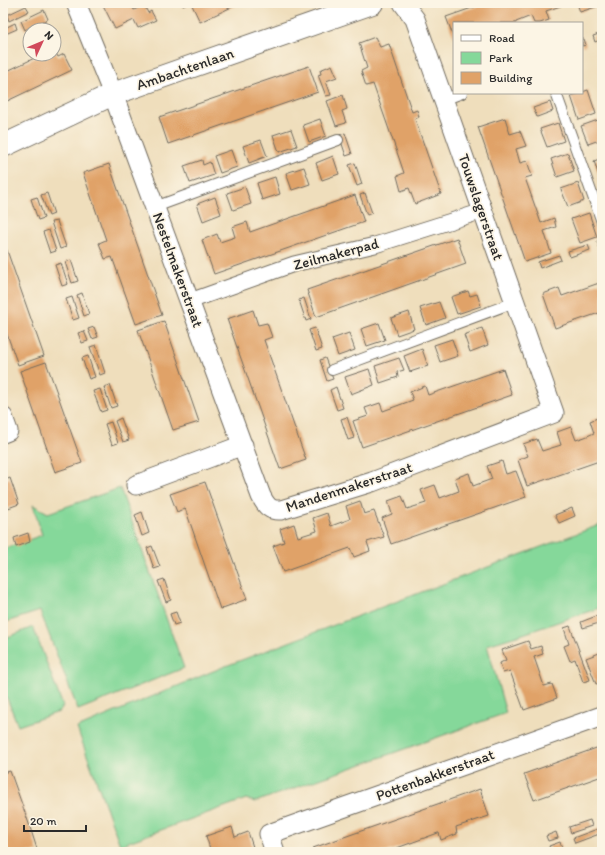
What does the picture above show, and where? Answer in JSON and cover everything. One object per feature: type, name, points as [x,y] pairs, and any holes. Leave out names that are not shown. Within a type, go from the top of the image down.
[{"type":"street","name":"Nestelmakerstraat","points":[[76,3],[113,94],[243,446]]},
{"type":"street","name":"Ambachtenlaan","points":[[3,146],[113,94],[372,3]]},
{"type":"street","name":"Touwslagerstraat","points":[[403,3],[415,19],[554,413]]},
{"type":"street","name":"Zeilmakerpad","points":[[190,301],[294,264],[375,245],[483,211]]},
{"type":"street","name":"Mandenmakerstraat","points":[[243,446],[264,503],[268,508],[275,511],[372,482],[554,413]]},
{"type":"street","points":[[3,416],[8,431],[3,433]]},
{"type":"street","points":[[136,485],[243,446]]},
{"type":"street","name":"Pottenbakkerstraat","points":[[275,852],[269,834],[602,716]]},
{"type":"lane","points":[[443,100],[459,94]]},
{"type":"lane","points":[[556,94],[602,222]]},
{"type":"lane","points":[[155,207],[338,140]]},
{"type":"lane","points":[[332,370],[515,302]]},
{"type":"green space","points":[[120,488],[184,668],[78,710],[40,611],[3,623],[3,549],[42,535],[33,505],[48,513]]},
{"type":"green space","points":[[602,524],[602,607],[487,645],[506,713],[255,802],[246,799],[120,845],[77,728],[223,667]]},
{"type":"green space","points":[[33,627],[63,706],[59,712],[18,726],[3,688],[3,639]]},
{"type":"building","points":[[102,3],[131,3],[134,10],[144,5],[148,13],[151,11],[156,20],[138,28],[134,20],[115,29]]},
{"type":"building","points":[[181,3],[190,3],[183,6]]},
{"type":"building","points":[[191,3],[235,3],[236,5],[200,22]]},
{"type":"building","points":[[486,3],[569,3],[546,11],[549,20],[543,22],[534,22],[531,16],[516,22],[453,22],[453,35],[446,17]]},
{"type":"building","points":[[577,3],[602,3],[602,5],[580,12]]},
{"type":"building","points":[[26,6],[29,11],[9,21],[7,15]]},
{"type":"building","points":[[44,10],[48,19],[42,22],[22,22],[22,23],[21,21]]},
{"type":"building","points":[[15,23],[17,29],[3,35],[3,29]]},
{"type":"building","points":[[602,33],[602,39],[595,42],[593,36]]},
{"type":"building","points":[[375,37],[380,47],[389,44],[412,112],[417,110],[419,117],[415,119],[441,194],[415,204],[409,188],[401,191],[397,176],[404,173],[399,158],[373,84],[366,86],[361,71],[367,68],[359,43]]},
{"type":"building","points":[[583,39],[584,39],[586,45],[583,46]]},
{"type":"building","points":[[64,54],[72,70],[3,103],[3,73],[26,62],[62,62],[62,55]]},
{"type":"building","points":[[332,65],[337,77],[326,81],[331,95],[326,96],[318,75],[321,74],[320,70]]},
{"type":"building","points":[[309,66],[318,92],[168,144],[159,117]]},
{"type":"building","points":[[588,90],[596,114],[579,120],[571,96],[583,94],[583,92]]},
{"type":"building","points":[[343,95],[347,109],[342,111],[346,123],[336,126],[327,101]]},
{"type":"building","points":[[550,102],[553,111],[537,117],[533,108]]},
{"type":"building","points":[[505,118],[510,134],[520,131],[526,146],[516,149],[520,163],[527,161],[532,176],[525,178],[541,223],[554,218],[556,227],[544,231],[551,253],[525,262],[478,127]]},
{"type":"building","points":[[320,119],[326,136],[309,142],[303,125]]},
{"type":"building","points":[[598,120],[602,131],[602,139],[588,144],[581,126]]},
{"type":"building","points":[[558,123],[564,141],[547,147],[540,129]]},
{"type":"building","points":[[291,129],[297,146],[279,152],[273,135]]},
{"type":"building","points":[[345,133],[352,154],[346,156],[339,135]]},
{"type":"building","points":[[261,140],[267,156],[249,163],[243,146]]},
{"type":"building","points":[[231,150],[237,167],[220,173],[214,156]]},
{"type":"building","points":[[568,153],[574,171],[557,177],[551,159]]},
{"type":"building","points":[[333,156],[339,174],[322,180],[316,163]]},
{"type":"building","points":[[602,158],[602,178],[600,179],[594,161]]},
{"type":"building","points":[[202,160],[203,165],[210,162],[214,175],[190,183],[184,166]]},
{"type":"building","points":[[355,163],[362,184],[357,186],[349,165]]},
{"type":"building","points":[[109,164],[162,315],[136,324],[112,257],[105,259],[99,243],[106,240],[83,173]]},
{"type":"building","points":[[304,167],[310,184],[292,190],[286,173]]},
{"type":"building","points":[[275,177],[280,194],[262,200],[257,183]]},
{"type":"building","points":[[578,183],[584,201],[568,207],[561,189]]},
{"type":"building","points":[[245,187],[251,204],[233,210],[227,193]]},
{"type":"building","points":[[47,193],[54,214],[49,216],[41,195]]},
{"type":"building","points":[[365,193],[372,213],[367,215],[360,195]]},
{"type":"building","points":[[355,195],[364,222],[214,274],[202,240],[217,234],[220,242],[235,237],[232,227],[247,222],[250,232]]},
{"type":"building","points":[[37,197],[44,218],[38,220],[31,199]]},
{"type":"building","points":[[215,197],[221,214],[203,221],[197,204]]},
{"type":"building","points":[[589,213],[597,237],[580,243],[571,219]]},
{"type":"building","points":[[57,221],[66,247],[60,249],[51,222]]},
{"type":"building","points":[[49,230],[56,251],[50,253],[43,232]]},
{"type":"building","points":[[457,238],[466,264],[316,317],[307,290]]},
{"type":"building","points":[[3,239],[44,356],[18,365],[3,323]]},
{"type":"building","points":[[602,240],[602,246],[599,247],[597,241]]},
{"type":"building","points":[[588,245],[590,250],[570,257],[568,251]]},
{"type":"building","points":[[559,255],[561,260],[540,268],[538,262]]},
{"type":"building","points":[[71,260],[78,281],[72,283],[65,262]]},
{"type":"building","points":[[61,263],[68,284],[62,286],[55,265]]},
{"type":"building","points":[[602,282],[602,312],[555,328],[543,294],[559,288],[562,296]]},
{"type":"building","points":[[468,291],[470,296],[477,294],[481,306],[457,314],[451,297]]},
{"type":"building","points":[[82,293],[89,314],[84,316],[77,295]]},
{"type":"building","points":[[72,297],[79,318],[73,320],[66,299]]},
{"type":"building","points":[[304,298],[311,319],[306,321],[299,300]]},
{"type":"building","points":[[439,302],[445,318],[426,325],[420,308]]},
{"type":"building","points":[[253,310],[258,325],[267,323],[272,337],[264,340],[306,460],[280,469],[227,319]]},
{"type":"building","points":[[409,312],[414,329],[397,335],[391,318]]},
{"type":"building","points":[[164,321],[199,422],[173,430],[138,330]]},
{"type":"building","points":[[379,323],[385,340],[367,346],[361,329]]},
{"type":"building","points":[[94,327],[98,337],[92,339],[88,329]]},
{"type":"building","points":[[315,328],[322,349],[316,351],[309,330]]},
{"type":"building","points":[[482,328],[488,345],[470,352],[464,335]]},
{"type":"building","points":[[84,331],[88,341],[82,343],[78,333]]},
{"type":"building","points":[[349,333],[355,350],[338,356],[332,339]]},
{"type":"building","points":[[452,339],[458,356],[440,362],[434,345]]},
{"type":"building","points":[[96,345],[105,373],[100,375],[90,347]]},
{"type":"building","points":[[422,349],[428,366],[410,372],[404,356]]},
{"type":"building","points":[[88,356],[95,377],[89,379],[82,358]]},
{"type":"building","points":[[325,358],[333,379],[327,381],[320,360]]},
{"type":"building","points":[[399,358],[404,370],[397,372],[398,377],[380,383],[375,366]]},
{"type":"building","points":[[46,362],[82,463],[55,472],[20,371]]},
{"type":"building","points":[[369,369],[374,385],[351,394],[345,377]]},
{"type":"building","points":[[503,369],[512,395],[362,447],[353,421],[368,416],[365,408],[380,403],[383,411],[413,400],[410,392],[425,386],[428,395]]},
{"type":"building","points":[[110,385],[117,406],[111,408],[104,387]]},
{"type":"building","points":[[336,387],[343,408],[337,410],[330,390]]},
{"type":"building","points":[[100,389],[107,410],[101,412],[93,391]]},
{"type":"building","points":[[602,416],[602,460],[527,486],[518,460],[528,456],[523,444],[537,439],[542,451],[561,445],[557,432],[571,427],[576,440],[585,437],[594,433],[590,421]]},
{"type":"building","points":[[347,417],[354,438],[348,440],[341,419]]},
{"type":"building","points":[[121,418],[129,440],[123,442],[115,421]]},
{"type":"building","points":[[111,422],[118,443],[112,445],[105,424]]},
{"type":"building","points":[[502,461],[506,474],[516,471],[526,497],[391,544],[382,518],[392,514],[388,501],[402,496],[407,509],[426,503],[421,490],[435,485],[440,498],[459,491],[455,478],[469,473],[473,486],[492,479],[487,466]]},
{"type":"building","points":[[10,478],[19,504],[3,510],[3,481]]},
{"type":"building","points":[[205,482],[247,599],[220,609],[185,508],[177,512],[170,494]]},
{"type":"building","points":[[360,501],[364,514],[374,511],[384,537],[367,542],[370,551],[354,557],[350,548],[283,572],[273,546],[284,542],[280,529],[294,524],[298,537],[317,531],[313,518],[327,513],[331,526],[350,519],[346,506]]},
{"type":"building","points":[[572,508],[575,516],[559,523],[555,515]]},
{"type":"building","points":[[142,512],[149,533],[142,536],[135,515]]},
{"type":"building","points":[[28,533],[30,542],[16,547],[14,538]]},
{"type":"building","points":[[152,546],[160,567],[154,569],[147,548]]},
{"type":"building","points":[[164,579],[171,600],[166,602],[158,581]]},
{"type":"building","points":[[176,612],[180,623],[174,625],[170,614]]},
{"type":"building","points":[[599,615],[602,622],[583,628],[581,622]]},
{"type":"building","points":[[570,626],[590,680],[583,682],[575,659],[570,661],[564,646],[569,644],[564,628]]},
{"type":"building","points":[[528,641],[531,649],[541,646],[543,654],[534,657],[544,686],[552,684],[557,698],[524,710],[510,671],[503,673],[500,663],[506,660],[502,650]]},
{"type":"building","points":[[602,652],[602,682],[596,684],[586,658]]},
{"type":"building","points":[[602,746],[602,776],[534,800],[524,774]]},
{"type":"building","points":[[10,771],[38,852],[9,852],[3,838],[3,773]]},
{"type":"building","points":[[480,789],[489,816],[456,827],[457,834],[441,840],[438,833],[386,852],[314,852],[313,848]]},
{"type":"building","points":[[590,820],[592,826],[571,833],[569,827]]},
{"type":"building","points":[[232,827],[235,837],[248,832],[253,847],[241,852],[211,852],[206,836]]},
{"type":"building","points":[[600,828],[602,833],[575,843],[573,838]]},
{"type":"building","points":[[556,832],[558,838],[548,841],[546,836]]},
{"type":"building","points":[[560,842],[562,848],[551,851],[549,846]]}]
